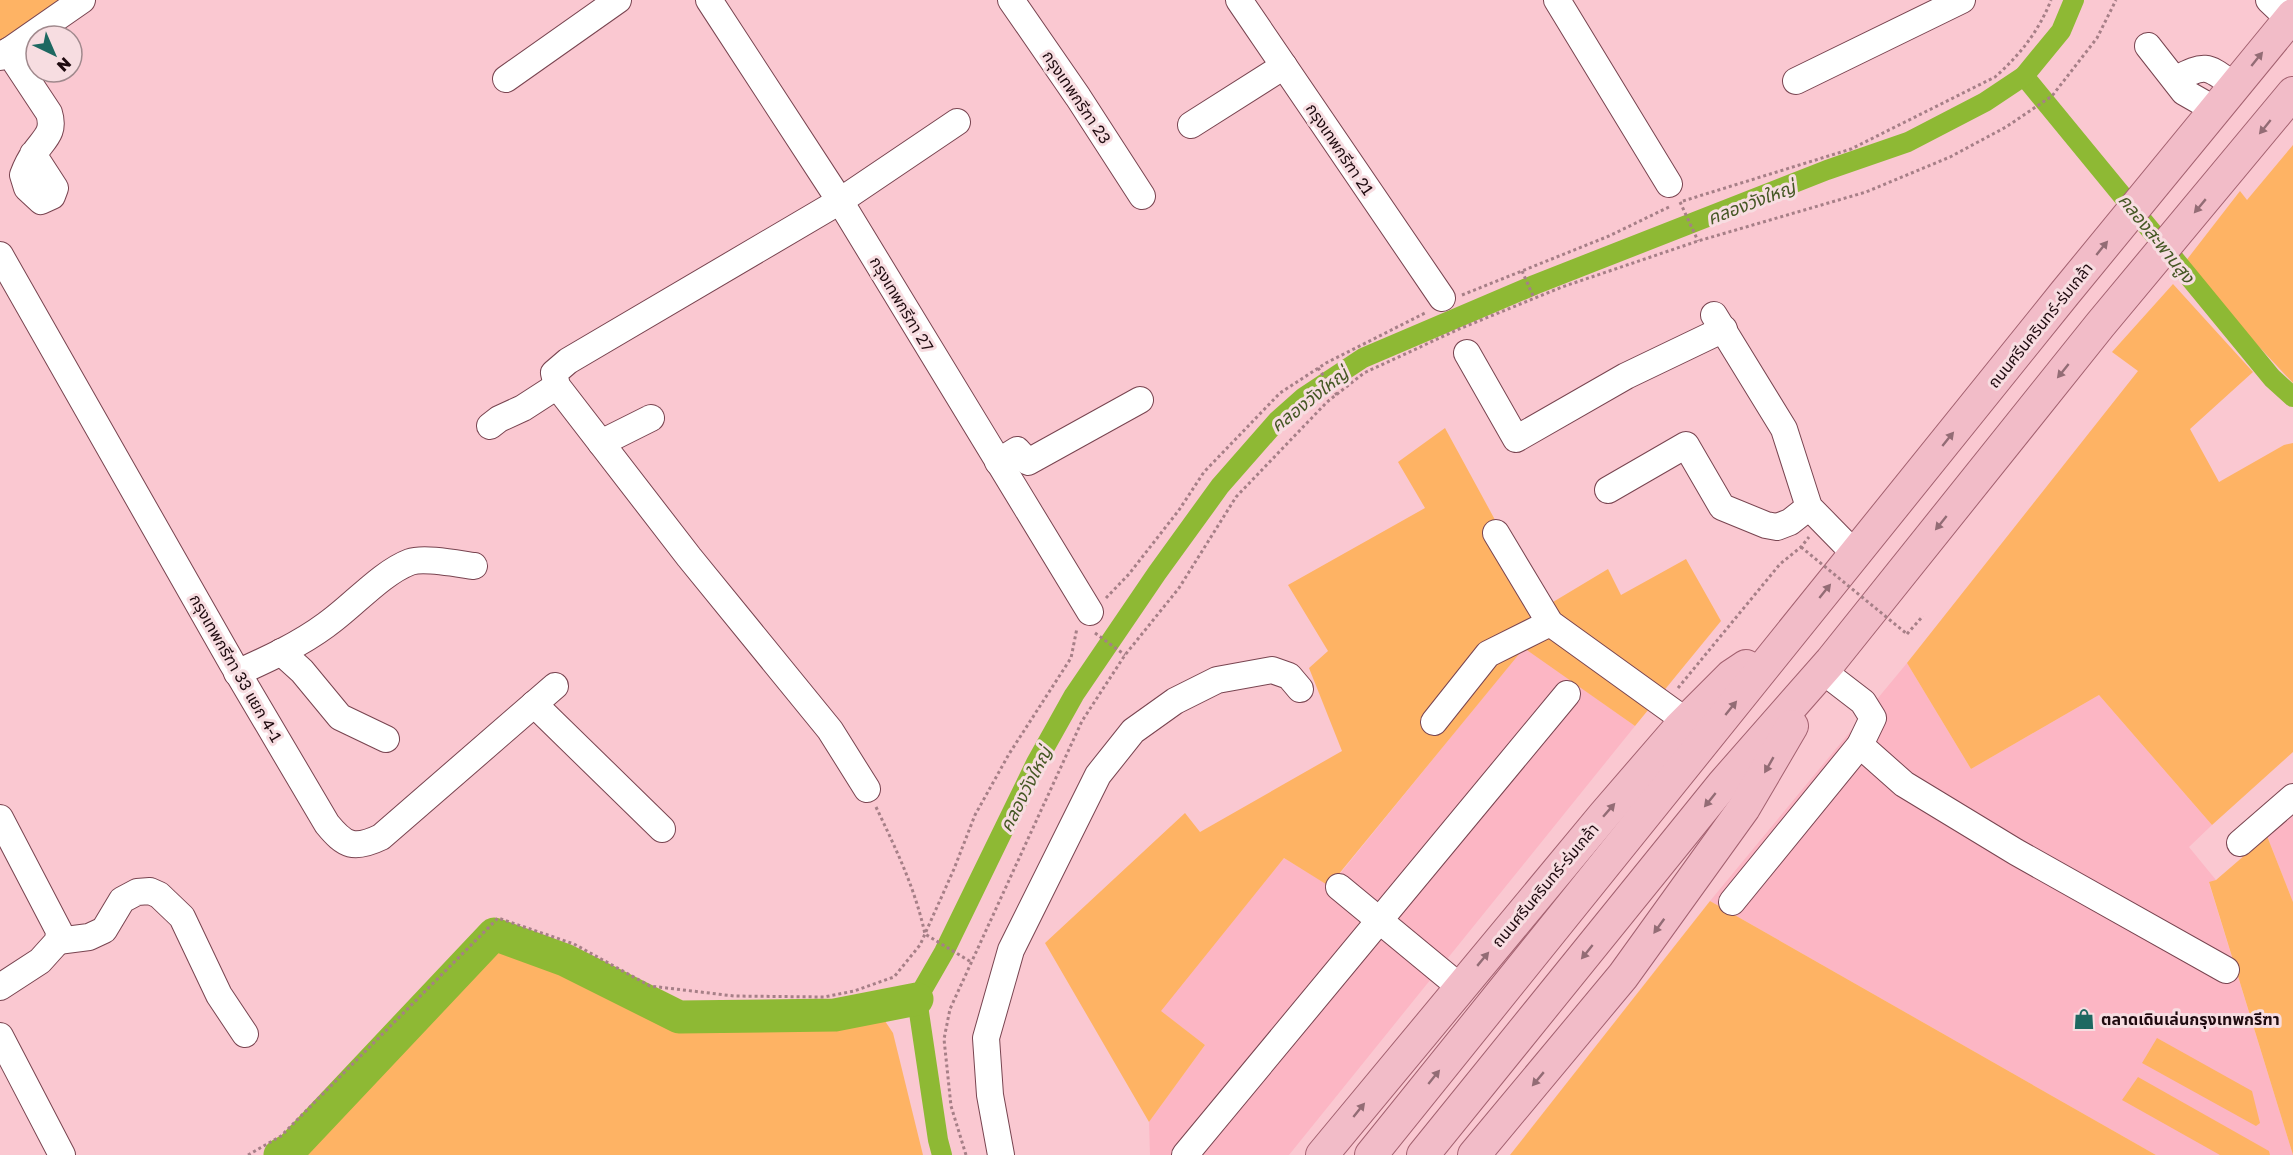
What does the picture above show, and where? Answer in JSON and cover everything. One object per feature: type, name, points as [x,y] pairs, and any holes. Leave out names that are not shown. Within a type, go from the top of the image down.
[{"type":"main road","name":"ถนนศรีนครินทร์-ร่มเกล้า","points":[[1371,1155],[2065,293],[2235,86],[2284,11]]},
{"type":"main road","points":[[1423,1155],[1723,784],[1827,666],[2100,325],[2293,93]]},
{"type":"main road","name":"ถนนศรีนครินทร์-ร่มเกล้า","points":[[1322,1155],[1611,807],[1686,722],[1731,676],[1788,636]]},
{"type":"main road","points":[[1474,1155],[1623,976],[1677,902],[1744,808],[1827,666]]},
{"type":"street","points":[[33,154],[48,137],[52,122],[49,113],[4,54],[82,0]]},
{"type":"street","points":[[506,79],[618,0]]},
{"type":"street","name":"กรุงเทพกรีฑา 27","points":[[709,0],[840,201],[998,462],[1085,617]]},
{"type":"street","name":"กรุงเทพกรีฑา 23","points":[[1011,0],[1078,97],[1142,196]]},
{"type":"street","name":"กรุงเทพกรีฑา 21","points":[[1239,0],[1444,302]]},
{"type":"street","points":[[1557,0],[1674,193]]},
{"type":"street","points":[[1796,81],[1962,0]]},
{"type":"street","points":[[2148,46],[2184,92],[2214,112]]},
{"type":"street","points":[[1191,125],[1284,66]]},
{"type":"street","points":[[2175,79],[2206,67],[2235,86]]},
{"type":"street","points":[[867,789],[830,730],[689,557],[557,386],[555,373],[568,361],[840,201],[957,122]]},
{"type":"street","name":"กรุงเทพกรีฑา 33 แยก 4-1","points":[[0,255],[237,673],[327,824],[339,839],[364,845],[381,837],[555,686]]},
{"type":"street","points":[[1467,353],[1516,439],[1719,322],[1784,429],[1809,507],[1855,554]]},
{"type":"street","points":[[490,426],[557,386]]},
{"type":"street","points":[[998,462],[1017,450],[1028,462],[1140,400]]},
{"type":"street","points":[[601,443],[651,418]]},
{"type":"street","points":[[1608,490],[1686,446],[1722,507],[1766,525],[1777,526],[1790,522],[1809,507]]},
{"type":"street","points":[[1496,533],[1550,623],[1686,722]]},
{"type":"street","points":[[237,673],[281,652],[326,626],[384,578],[412,561],[442,561],[474,566]]},
{"type":"street","points":[[1434,722],[1488,654],[1550,623]]},
{"type":"street","points":[[281,652],[302,671],[340,717],[386,739]]},
{"type":"street","points":[[1732,902],[1860,745],[1869,729],[1873,718],[1863,702],[1827,666]]},
{"type":"street","points":[[1001,1155],[990,1095],[986,1038],[1011,950],[1098,775],[1133,730],[1175,701],[1216,680],[1272,670],[1289,676],[1300,689]]},
{"type":"street","points":[[1185,1155],[1567,694]]},
{"type":"street","points":[[534,704],[662,829]]},
{"type":"street","points":[[1860,745],[1904,784],[2008,847],[2226,970]]},
{"type":"street","points":[[2240,843],[2293,797]]},
{"type":"street","points":[[0,818],[59,931],[58,941],[40,961],[0,987]]},
{"type":"street","points":[[1339,887],[1460,987]]},
{"type":"street","points":[[58,941],[89,937],[104,930],[122,900],[137,892],[150,891],[159,895],[182,917],[219,995],[245,1034]]},
{"type":"street","points":[[0,1036],[62,1155]]},
{"type":"path","points":[[248,1155],[281,1136],[498,918],[574,944],[650,986],[734,996],[824,997],[854,991],[894,977],[920,945],[975,815],[1009,754],[1071,658],[1085,617],[1129,574],[1214,461],[1280,393],[1318,368],[1444,302],[1609,236],[1674,193],[1851,149],[1995,77],[2010,64],[2034,34],[2051,0]]},
{"type":"path","points":[[966,1155],[951,1106],[944,1039],[950,1009],[1082,721],[1125,655],[1179,588],[1236,497],[1327,402],[1364,373],[1533,298],[1698,241],[1866,192],[1950,157],[2006,127],[2052,96],[2097,38],[2116,0]]},
{"type":"path","points":[[1674,193],[1698,241]]},
{"type":"path","points":[[1522,271],[1533,298]]},
{"type":"path","points":[[1318,368],[1337,395]]},
{"type":"path","points":[[1780,564],[1801,547],[1812,533]]},
{"type":"path","points":[[1801,547],[1907,634],[1923,616]]},
{"type":"path","points":[[1085,617],[1125,655]]},
{"type":"path","points":[[867,789],[904,864],[919,904],[925,934],[971,962]]},
{"type":"shaded area","points":[[0,0],[63,0],[28,24],[24,24],[24,27],[0,43]]},
{"type":"shaded area","points":[[2293,145],[2293,383],[2185,262],[2240,191],[2247,200]]},
{"type":"shaded area","points":[[2173,284],[2253,372],[2190,429],[2219,482],[2284,445],[2293,443],[2293,752],[2212,825],[2099,695],[1971,769],[1907,663],[2138,371],[2112,352]]},
{"type":"shaded area","points":[[1445,428],[1543,608],[1608,569],[1621,595],[1686,559],[1721,621],[1635,726],[1524,648],[1329,886],[1284,858],[1161,1011],[1205,1045],[1149,1122],[1045,943],[1185,813],[1200,832],[1342,751],[1309,668],[1328,651],[1288,585],[1425,508],[1398,462]]},
{"type":"shaded area","points":[[1524,647],[1635,726],[1289,1155],[1150,1155],[1149,1122],[1205,1045],[1160,1011],[1284,858],[1330,886]]},
{"type":"shaded area","name":"ตลาดเดินเล่นกรุงเทพกรีฑา","points":[[1907,663],[1971,769],[2099,695],[2212,825],[2189,847],[2216,880],[2209,883],[2293,1155],[2156,1155],[1710,901]]},
{"type":"shaded area","points":[[2293,813],[2293,902],[2267,836]]},
{"type":"shaded area","points":[[2267,836],[2293,902],[2293,1155],[2209,882],[2216,880]]},
{"type":"shaded area","points":[[1710,901],[2156,1155],[1510,1155]]},
{"type":"shaded area","points":[[500,944],[638,1010],[685,1029],[801,1031],[885,1021],[893,1033],[923,1155],[294,1155],[317,1142],[486,952]]},
{"type":"shaded area","points":[[2157,1038],[2252,1091],[2260,1123],[2256,1126],[2142,1063]]},
{"type":"shaded area","points":[[2138,1077],[2269,1151],[2270,1155],[2220,1155],[2122,1100]]},
{"type":"waterway","name":"คลองวังใหญ่","points":[[942,1155],[917,999],[944,952],[1036,763],[1074,695],[1157,573],[1220,486],[1277,421],[1304,397],[1363,358],[1534,285],[1827,170],[1908,142],[1985,102],[2024,76],[2061,31],[2074,0]]},
{"type":"waterway","name":"คลองสะพานสูง","points":[[2024,76],[2272,378],[2293,397]]},
{"type":"waterway","points":[[280,1155],[292,1148],[494,934],[565,960],[679,1017],[835,1015],[917,999]]},
{"type":"place","name":"ตลาดเดินเล่นกรุงเทพกรีฑา","points":[[2084,1019]]}]
